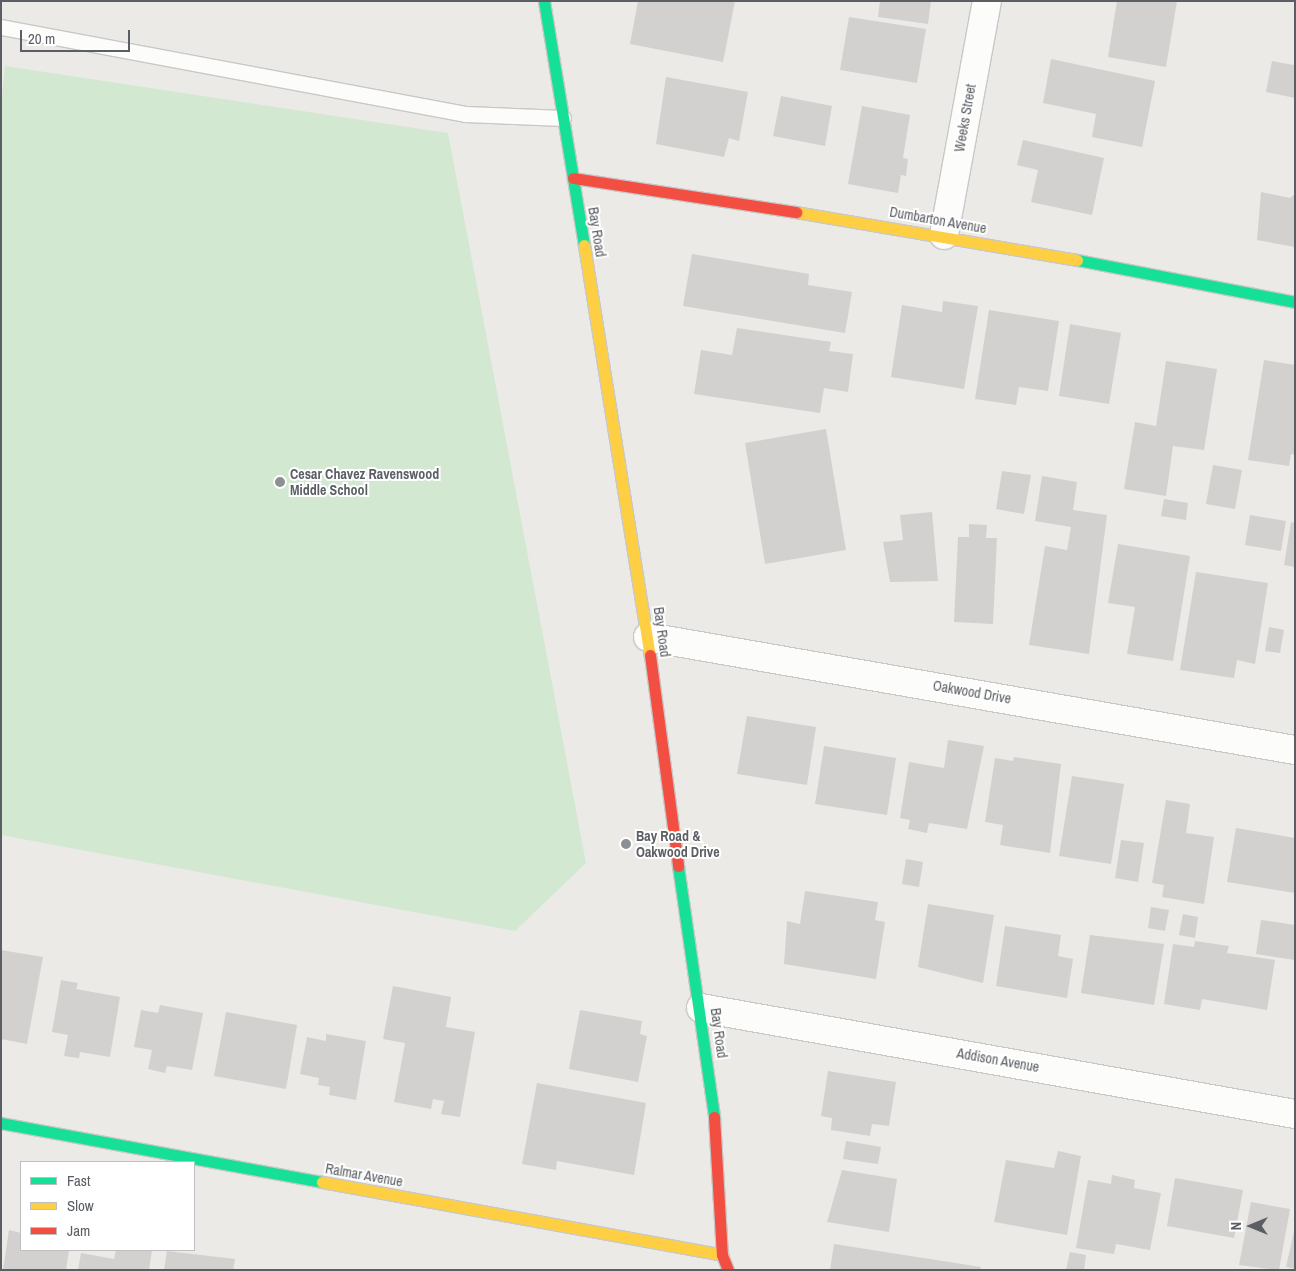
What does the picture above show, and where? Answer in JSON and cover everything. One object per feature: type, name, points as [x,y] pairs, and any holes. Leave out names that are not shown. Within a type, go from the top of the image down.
[{"type":"street","name":"Bay Road","points":[[544,1],[648,637],[687,936],[701,1008],[718,1155],[722,1255],[728,1270]]},
{"type":"street","name":"Weeks Street","points":[[944,235],[987,1]]},
{"type":"street","name":"Dumbarton Avenue","points":[[573,178],[944,235],[1295,302]]},
{"type":"street","name":"Oakwood Drive","points":[[648,637],[1295,750]]},
{"type":"street","name":"Addison Avenue","points":[[701,1008],[1295,1114]]},
{"type":"street","name":"Ralmar Avenue","points":[[1,1123],[722,1255]]},
{"type":"street","points":[[719,1270],[722,1255]]},
{"type":"lane","points":[[1,27],[465,114],[563,118]]},
{"type":"green space","name":"Cesar Chavez Ravenswood Middle School","points":[[5,66],[448,133],[586,863],[515,931],[1,835],[1,106]]},
{"type":"building","points":[[638,1],[735,1],[723,62],[630,44]]},
{"type":"building","points":[[880,1],[931,1],[928,24],[878,17]]},
{"type":"building","points":[[1117,1],[1177,1],[1166,67],[1108,57]]},
{"type":"building","points":[[849,17],[926,29],[917,83],[840,70]]},
{"type":"building","points":[[1051,59],[1155,81],[1142,147],[1092,137],[1096,114],[1043,103]]},
{"type":"building","points":[[1272,61],[1293,65],[1295,62],[1295,98],[1266,92]]},
{"type":"building","points":[[666,77],[748,92],[739,141],[729,138],[724,157],[656,144]]},
{"type":"building","points":[[781,96],[832,106],[825,146],[773,136]]},
{"type":"building","points":[[862,106],[910,115],[903,158],[908,159],[906,176],[901,175],[898,193],[848,184]]},
{"type":"building","points":[[1023,140],[1104,158],[1092,215],[1031,202],[1038,170],[1017,165]]},
{"type":"building","points":[[1261,192],[1290,198],[1295,194],[1295,247],[1257,240]]},
{"type":"building","points":[[692,254],[809,274],[808,285],[852,292],[845,333],[683,306]]},
{"type":"building","points":[[943,301],[978,306],[964,389],[891,377],[902,305],[942,312]]},
{"type":"building","points":[[989,310],[1059,321],[1048,391],[1019,387],[1016,405],[975,399]]},
{"type":"building","points":[[1070,324],[1121,333],[1109,404],[1059,396]]},
{"type":"building","points":[[737,328],[831,342],[829,351],[853,354],[848,392],[824,388],[820,413],[694,394],[701,350],[732,355]]},
{"type":"building","points":[[1264,360],[1295,365],[1295,455],[1291,454],[1289,466],[1248,460]]},
{"type":"building","points":[[1166,361],[1217,369],[1204,450],[1173,446],[1166,496],[1124,489],[1135,422],[1156,426]]},
{"type":"building","points":[[826,429],[846,550],[765,564],[745,443]]},
{"type":"building","points":[[1213,465],[1242,470],[1235,509],[1206,504]]},
{"type":"building","points":[[1002,471],[1031,475],[1024,514],[996,509]]},
{"type":"building","points":[[1042,476],[1077,482],[1073,510],[1107,515],[1089,654],[1029,645],[1045,546],[1067,550],[1071,527],[1035,521]]},
{"type":"building","points":[[1164,499],[1188,503],[1186,520],[1161,516]]},
{"type":"building","points":[[932,512],[938,581],[890,582],[883,542],[903,540],[900,515]]},
{"type":"building","points":[[1250,515],[1286,521],[1281,551],[1245,545]]},
{"type":"building","points":[[1291,522],[1295,523],[1295,567],[1284,565]]},
{"type":"building","points":[[969,524],[987,525],[986,538],[997,538],[993,624],[954,622],[958,537],[969,537]]},
{"type":"building","points":[[1118,544],[1190,556],[1173,661],[1127,654],[1135,607],[1108,603]]},
{"type":"building","points":[[1196,572],[1268,583],[1255,664],[1237,660],[1234,678],[1180,670]]},
{"type":"building","points":[[1269,627],[1284,630],[1280,653],[1265,651]]},
{"type":"building","points":[[747,716],[816,727],[807,785],[737,774]]},
{"type":"building","points":[[948,740],[984,746],[967,829],[929,823],[927,833],[908,829],[910,820],[900,818],[909,762],[944,768]]},
{"type":"building","points":[[824,746],[896,758],[887,815],[815,804]]},
{"type":"building","points":[[1014,757],[1061,764],[1050,853],[1000,845],[1003,825],[985,822],[995,758],[1013,761]]},
{"type":"building","points":[[1072,776],[1124,784],[1111,864],[1059,856]]},
{"type":"building","points":[[1166,800],[1190,804],[1186,833],[1214,837],[1204,904],[1162,897],[1164,885],[1152,883]]},
{"type":"building","points":[[1236,828],[1295,838],[1295,893],[1227,882]]},
{"type":"building","points":[[1121,840],[1144,843],[1138,882],[1115,878]]},
{"type":"building","points":[[906,859],[923,862],[919,887],[902,884]]},
{"type":"building","points":[[805,891],[878,902],[875,920],[885,922],[876,979],[784,964],[787,921],[800,924]]},
{"type":"building","points":[[928,904],[994,915],[983,983],[918,967]]},
{"type":"building","points":[[1151,907],[1169,910],[1165,931],[1148,928]]},
{"type":"building","points":[[1183,914],[1198,917],[1195,938],[1179,935]]},
{"type":"building","points":[[1261,920],[1295,925],[1295,960],[1256,954]]},
{"type":"building","points":[[1005,926],[1061,935],[1058,956],[1073,959],[1067,998],[996,986]]},
{"type":"building","points":[[1090,935],[1164,944],[1154,1005],[1081,993]]},
{"type":"building","points":[[1195,941],[1229,946],[1227,953],[1275,960],[1267,1010],[1202,999],[1200,1010],[1164,1004],[1173,944],[1194,947]]},
{"type":"building","points":[[1,950],[43,957],[27,1044],[1,1039]]},
{"type":"building","points":[[61,980],[78,983],[76,989],[120,997],[110,1057],[80,1052],[79,1058],[64,1056],[68,1035],[52,1032]]},
{"type":"building","points":[[393,986],[451,997],[446,1027],[475,1032],[460,1117],[441,1114],[444,1101],[433,1099],[431,1109],[394,1102],[405,1043],[383,1039]]},
{"type":"building","points":[[160,1005],[203,1013],[192,1070],[167,1066],[165,1073],[148,1069],[152,1050],[134,1047],[141,1010],[158,1013]]},
{"type":"building","points":[[580,1010],[642,1021],[640,1034],[647,1036],[638,1082],[569,1069]]},
{"type":"building","points":[[226,1012],[297,1025],[286,1089],[214,1076]]},
{"type":"building","points":[[326,1034],[366,1041],[356,1100],[329,1095],[330,1087],[318,1085],[319,1078],[300,1074],[307,1037],[326,1041]]},
{"type":"building","points":[[828,1071],[896,1082],[889,1126],[872,1124],[870,1136],[831,1130],[832,1118],[821,1116]]},
{"type":"building","points":[[537,1083],[646,1103],[634,1175],[557,1161],[556,1170],[522,1164]]},
{"type":"building","points":[[846,1141],[881,1147],[878,1164],[843,1159]]},
{"type":"building","points":[[1058,1151],[1081,1156],[1067,1235],[994,1222],[1006,1160],[1054,1168]]},
{"type":"building","points":[[842,1170],[897,1179],[889,1232],[827,1222]]},
{"type":"building","points":[[1112,1175],[1135,1180],[1134,1188],[1161,1193],[1150,1250],[1116,1244],[1114,1254],[1076,1248],[1088,1180],[1111,1184]]},
{"type":"building","points":[[1175,1178],[1243,1190],[1234,1238],[1167,1226]]},
{"type":"building","points":[[1251,1202],[1290,1209],[1279,1270],[1239,1265]]},
{"type":"building","points":[[1295,1227],[1295,1269],[1286,1267]]},
{"type":"building","points":[[9,1230],[20,1233],[20,1251],[69,1251],[66,1270],[3,1270]]},
{"type":"building","points":[[834,1244],[981,1267],[980,1270],[830,1270]]},
{"type":"building","points":[[116,1251],[152,1251],[149,1270],[78,1270],[81,1253],[114,1259]]},
{"type":"building","points":[[167,1251],[235,1259],[233,1270],[164,1270]]},
{"type":"building","points":[[1070,1252],[1086,1255],[1084,1270],[1066,1270]]},
{"type":"traffic: fast","points":[[544,1],[584,245]]},
{"type":"traffic: fast","points":[[1077,260],[1295,302]]},
{"type":"traffic: fast","points":[[678,866],[714,1117]]},
{"type":"traffic: fast","points":[[1,1123],[322,1182]]},
{"type":"traffic: slow","points":[[796,212],[1077,260]]},
{"type":"traffic: slow","points":[[584,245],[650,655]]},
{"type":"traffic: slow","points":[[322,1182],[722,1255]]},
{"type":"traffic: jam","points":[[573,178],[796,212]]},
{"type":"traffic: jam","points":[[650,655],[678,866]]},
{"type":"traffic: jam","points":[[714,1117],[722,1255],[728,1270]]},
{"type":"place","name":"Cesar Chavez Ravenswood Middle School","points":[[280,482]]},
{"type":"place","name":"Bay Road & Oakwood Drive","points":[[626,844]]}]
